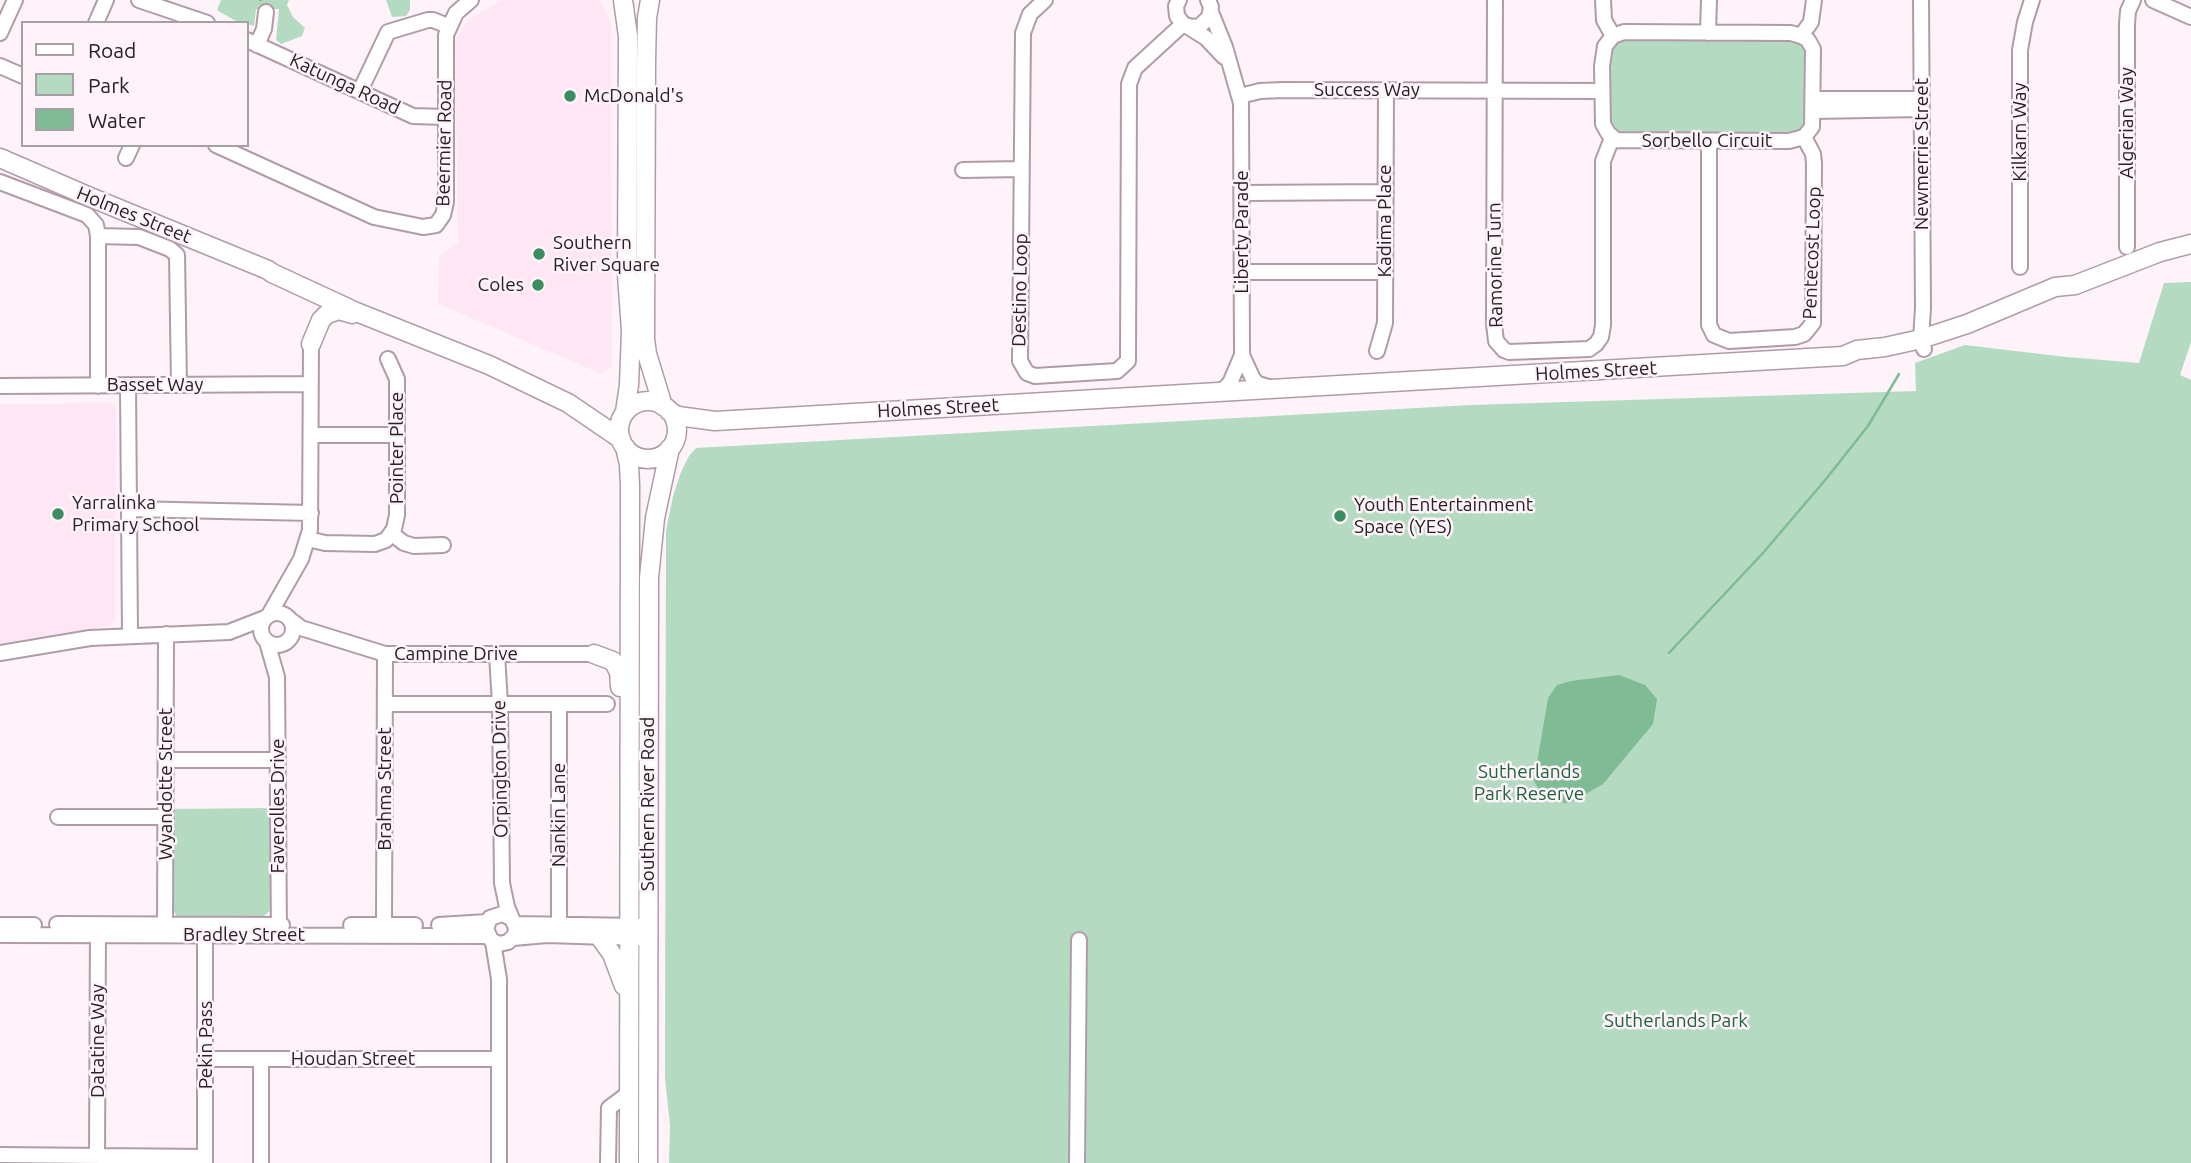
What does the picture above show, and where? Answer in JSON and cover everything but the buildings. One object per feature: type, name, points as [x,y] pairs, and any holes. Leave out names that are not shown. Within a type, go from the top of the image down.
[{"type":"main road","points":[[623,0],[628,36],[627,275],[631,330],[629,385],[619,430],[623,443],[634,455],[647,458],[660,456],[673,443],[677,429],[666,408],[647,354],[645,339],[646,61],[650,0]]},
{"type":"main road","name":"Holmes Street","points":[[0,158],[268,270],[420,339],[455,351],[551,395],[591,417],[623,443]]},
{"type":"main road","name":"Holmes Street","points":[[666,408],[678,416],[715,421],[1843,356],[1857,351],[1931,341],[2055,287],[2074,285],[2160,252],[2191,244]]},
{"type":"main road","name":"Holmes Street","points":[[268,270],[273,269],[317,287],[455,351]]},
{"type":"main road","points":[[305,289],[312,308],[309,331],[311,344]]},
{"type":"main road","points":[[311,344],[321,320],[334,310],[356,316],[400,336],[420,339]]},
{"type":"main road","name":"Holmes Street","points":[[1162,397],[1195,401],[1284,397],[1350,386]]},
{"type":"main road","points":[[591,417],[624,414],[636,404],[650,401],[666,408]]},
{"type":"main road","name":"Holmes Street","points":[[673,443],[682,433],[715,421]]},
{"type":"main road","name":"Southern River Road","points":[[623,443],[629,464],[630,486],[629,1163]]},
{"type":"main road","name":"Southern River Road","points":[[648,1163],[649,578],[655,518],[673,443]]},
{"type":"main road","points":[[594,654],[608,658],[618,666],[620,736],[628,746]]},
{"type":"main road","points":[[599,936],[612,954],[629,1002]]},
{"type":"street","points":[[0,33],[15,0]]},
{"type":"street","points":[[97,21],[106,0]]},
{"type":"street","points":[[139,0],[188,20]]},
{"type":"street","points":[[360,91],[388,32],[428,20],[448,26],[456,13],[471,0]]},
{"type":"street","name":"Destino Loop","points":[[1045,0],[1030,14],[1023,33],[1020,354],[1022,368],[1035,376],[1117,371],[1128,361],[1129,84],[1135,68],[1185,25]]},
{"type":"street","points":[[1179,0],[1176,11],[1185,25],[1196,27],[1204,24],[1209,6]]},
{"type":"street","name":"Ramorine Turn","points":[[1494,0],[1494,324],[1496,341],[1509,352],[1589,349],[1597,344],[1601,337],[1603,160],[1612,138]]},
{"type":"street","points":[[1603,0],[1604,20],[1614,36]]},
{"type":"street","points":[[1708,33],[1709,0]]},
{"type":"street","points":[[1801,36],[1811,22],[1814,0]]},
{"type":"street","name":"Newmerrie Street","points":[[1921,0],[1923,308],[1931,341]]},
{"type":"street","name":"Kilkarn Way","points":[[2020,267],[2020,50],[2032,0]]},
{"type":"street","name":"Algerian Way","points":[[2127,247],[2127,24],[2128,11],[2133,0]]},
{"type":"street","points":[[2153,0],[2191,17]]},
{"type":"street","name":"Liberty Parade","points":[[1209,6],[1225,47],[1242,111],[1242,355]]},
{"type":"street","points":[[252,42],[264,29],[266,12]]},
{"type":"street","name":"Liberty Parade","points":[[1185,25],[1206,38],[1227,61]]},
{"type":"street","name":"Beermier Road","points":[[220,147],[374,217],[423,228],[436,225],[443,215],[446,202],[444,45],[448,26]]},
{"type":"street","points":[[1612,138],[1603,124],[1603,50],[1614,36],[1624,32],[1791,33],[1808,40],[1813,49],[1814,105],[1812,127],[1804,137]]},
{"type":"street","name":"Katunga Road","points":[[252,42],[414,116],[446,117]]},
{"type":"street","points":[[0,66],[21,75]]},
{"type":"street","name":"Success Way","points":[[1240,96],[1264,90],[1602,90]]},
{"type":"street","name":"Kadima Place","points":[[1377,351],[1385,323],[1386,90]]},
{"type":"street","points":[[1814,105],[1922,104]]},
{"type":"street","name":"Sorbello Circuit","points":[[1612,138],[1620,141],[1789,141],[1804,137]]},
{"type":"street","name":"Pentecost Loop","points":[[1709,141],[1709,325],[1719,338],[1729,341],[1795,337],[1804,334],[1813,323],[1814,163],[1804,137]]},
{"type":"street","points":[[963,170],[1021,169]]},
{"type":"street","points":[[0,182],[87,215],[96,225],[98,386]]},
{"type":"street","points":[[1242,193],[1386,192]]},
{"type":"street","points":[[98,236],[139,237],[170,250],[177,256],[179,385]]},
{"type":"street","points":[[1242,272],[1385,272]]},
{"type":"street","points":[[265,640],[261,628],[290,581],[308,539],[311,513],[311,344]]},
{"type":"street","points":[[1242,355],[1253,379],[1258,384],[1273,388]]},
{"type":"street","points":[[1221,393],[1230,383],[1242,355]]},
{"type":"street","name":"Pointer Place","points":[[388,359],[397,379],[397,515],[392,534]]},
{"type":"street","name":"Basset Way","points":[[0,386],[311,384]]},
{"type":"street","points":[[128,386],[130,635]]},
{"type":"street","points":[[312,435],[397,435]]},
{"type":"street","points":[[129,509],[311,513]]},
{"type":"street","points":[[308,539],[325,544],[375,544],[386,540],[392,534],[404,543],[443,545]]},
{"type":"street","points":[[0,653],[90,638],[229,632],[265,640],[278,646],[288,641],[294,631],[290,619],[290,581]]},
{"type":"street","points":[[229,632],[279,613],[290,619]]},
{"type":"street","name":"Campine Drive","points":[[290,619],[301,628],[385,654],[594,654]]},
{"type":"street","name":"Wyandotte Street","points":[[165,930],[166,634]]},
{"type":"street","name":"Campine Drive","points":[[288,641],[321,634]]},
{"type":"street","name":"Faverolles Drive","points":[[265,640],[277,677],[278,930]]},
{"type":"street","name":"Faverolles Drive","points":[[277,677],[288,641]]},
{"type":"street","name":"Brahma Street","points":[[384,924],[385,654]]},
{"type":"street","name":"Orpington Drive","points":[[497,654],[502,883],[499,1163]]},
{"type":"street","points":[[385,704],[607,704]]},
{"type":"street","name":"Nankin Lane","points":[[559,704],[559,926]]},
{"type":"street","points":[[166,760],[278,760]]},
{"type":"street","points":[[58,817],[166,817]]},
{"type":"street","name":"Bradley Street","points":[[278,930],[384,924],[463,925],[536,935],[599,936],[629,932]]},
{"type":"street","name":"Bradley Street","points":[[0,925],[98,930],[205,931],[501,930],[559,926],[648,933]]},
{"type":"street","name":"Bradley Street","points":[[0,935],[98,930]]},
{"type":"street","name":"Datatine Way","points":[[97,1157],[98,930]]},
{"type":"street","name":"Pekin Pass","points":[[205,931],[205,1160]]},
{"type":"street","points":[[1077,1163],[1079,940]]},
{"type":"street","name":"Houdan Street","points":[[206,1059],[499,1059]]},
{"type":"street","points":[[261,1059],[261,1163]]},
{"type":"street","points":[[608,1163],[609,1108],[629,1093]]},
{"type":"street","points":[[0,1155],[205,1160]]},
{"type":"shaded area","name":"Southern River Square","points":[[502,0],[599,0],[611,24],[612,367],[602,374],[438,304],[439,257],[458,242],[455,41],[468,20]]},
{"type":"shaded area","name":"Yarralinka Primary School","points":[[111,403],[116,408],[115,621],[111,625],[0,646],[0,404]]},
{"type":"green space","points":[[221,0],[289,0],[287,5],[293,17],[305,28],[302,36],[281,44],[276,40],[279,9],[256,9],[254,26],[248,24],[248,21],[234,20],[217,10]]},
{"type":"green space","points":[[386,0],[410,0],[410,10],[406,16],[392,17]]},
{"type":"green space","points":[[1640,36],[1642,40],[1670,40],[1672,37],[1799,40],[1807,49],[1809,118],[1801,132],[1777,137],[1774,133],[1747,133],[1746,137],[1618,134],[1609,125],[1607,56],[1610,48],[1622,38]]},
{"type":"green space","name":"Sutherlands Park Reserve","points":[[2191,282],[2191,342],[2180,375],[2191,380],[2191,1163],[669,1163],[670,1125],[665,1078],[666,531],[681,472],[696,448],[1471,405],[1916,391],[1915,363],[1965,345],[2139,363],[2164,283]]},
{"type":"green space","points":[[272,808],[271,910],[259,920],[179,919],[174,912],[170,809]]},
{"type":"water","points":[[1619,675],[1645,685],[1657,699],[1653,724],[1603,784],[1570,803],[1551,802],[1542,795],[1534,781],[1548,698],[1557,685]]},
{"type":"waterway","points":[[1669,653],[1763,553],[1826,479],[1868,426],[1899,374]]},
{"type":"place","name":"McDonald's","points":[[570,96]]},
{"type":"place","name":"Southern River Square","points":[[539,254]]},
{"type":"place","name":"Coles","points":[[538,285]]},
{"type":"place","name":"Yarralinka Primary School","points":[[58,514]]},
{"type":"place","name":"Youth Entertainment Space (YES)","points":[[1340,516]]},
{"type":"park label","name":"Sutherlands Park","points":[[1676,1021]]}]
